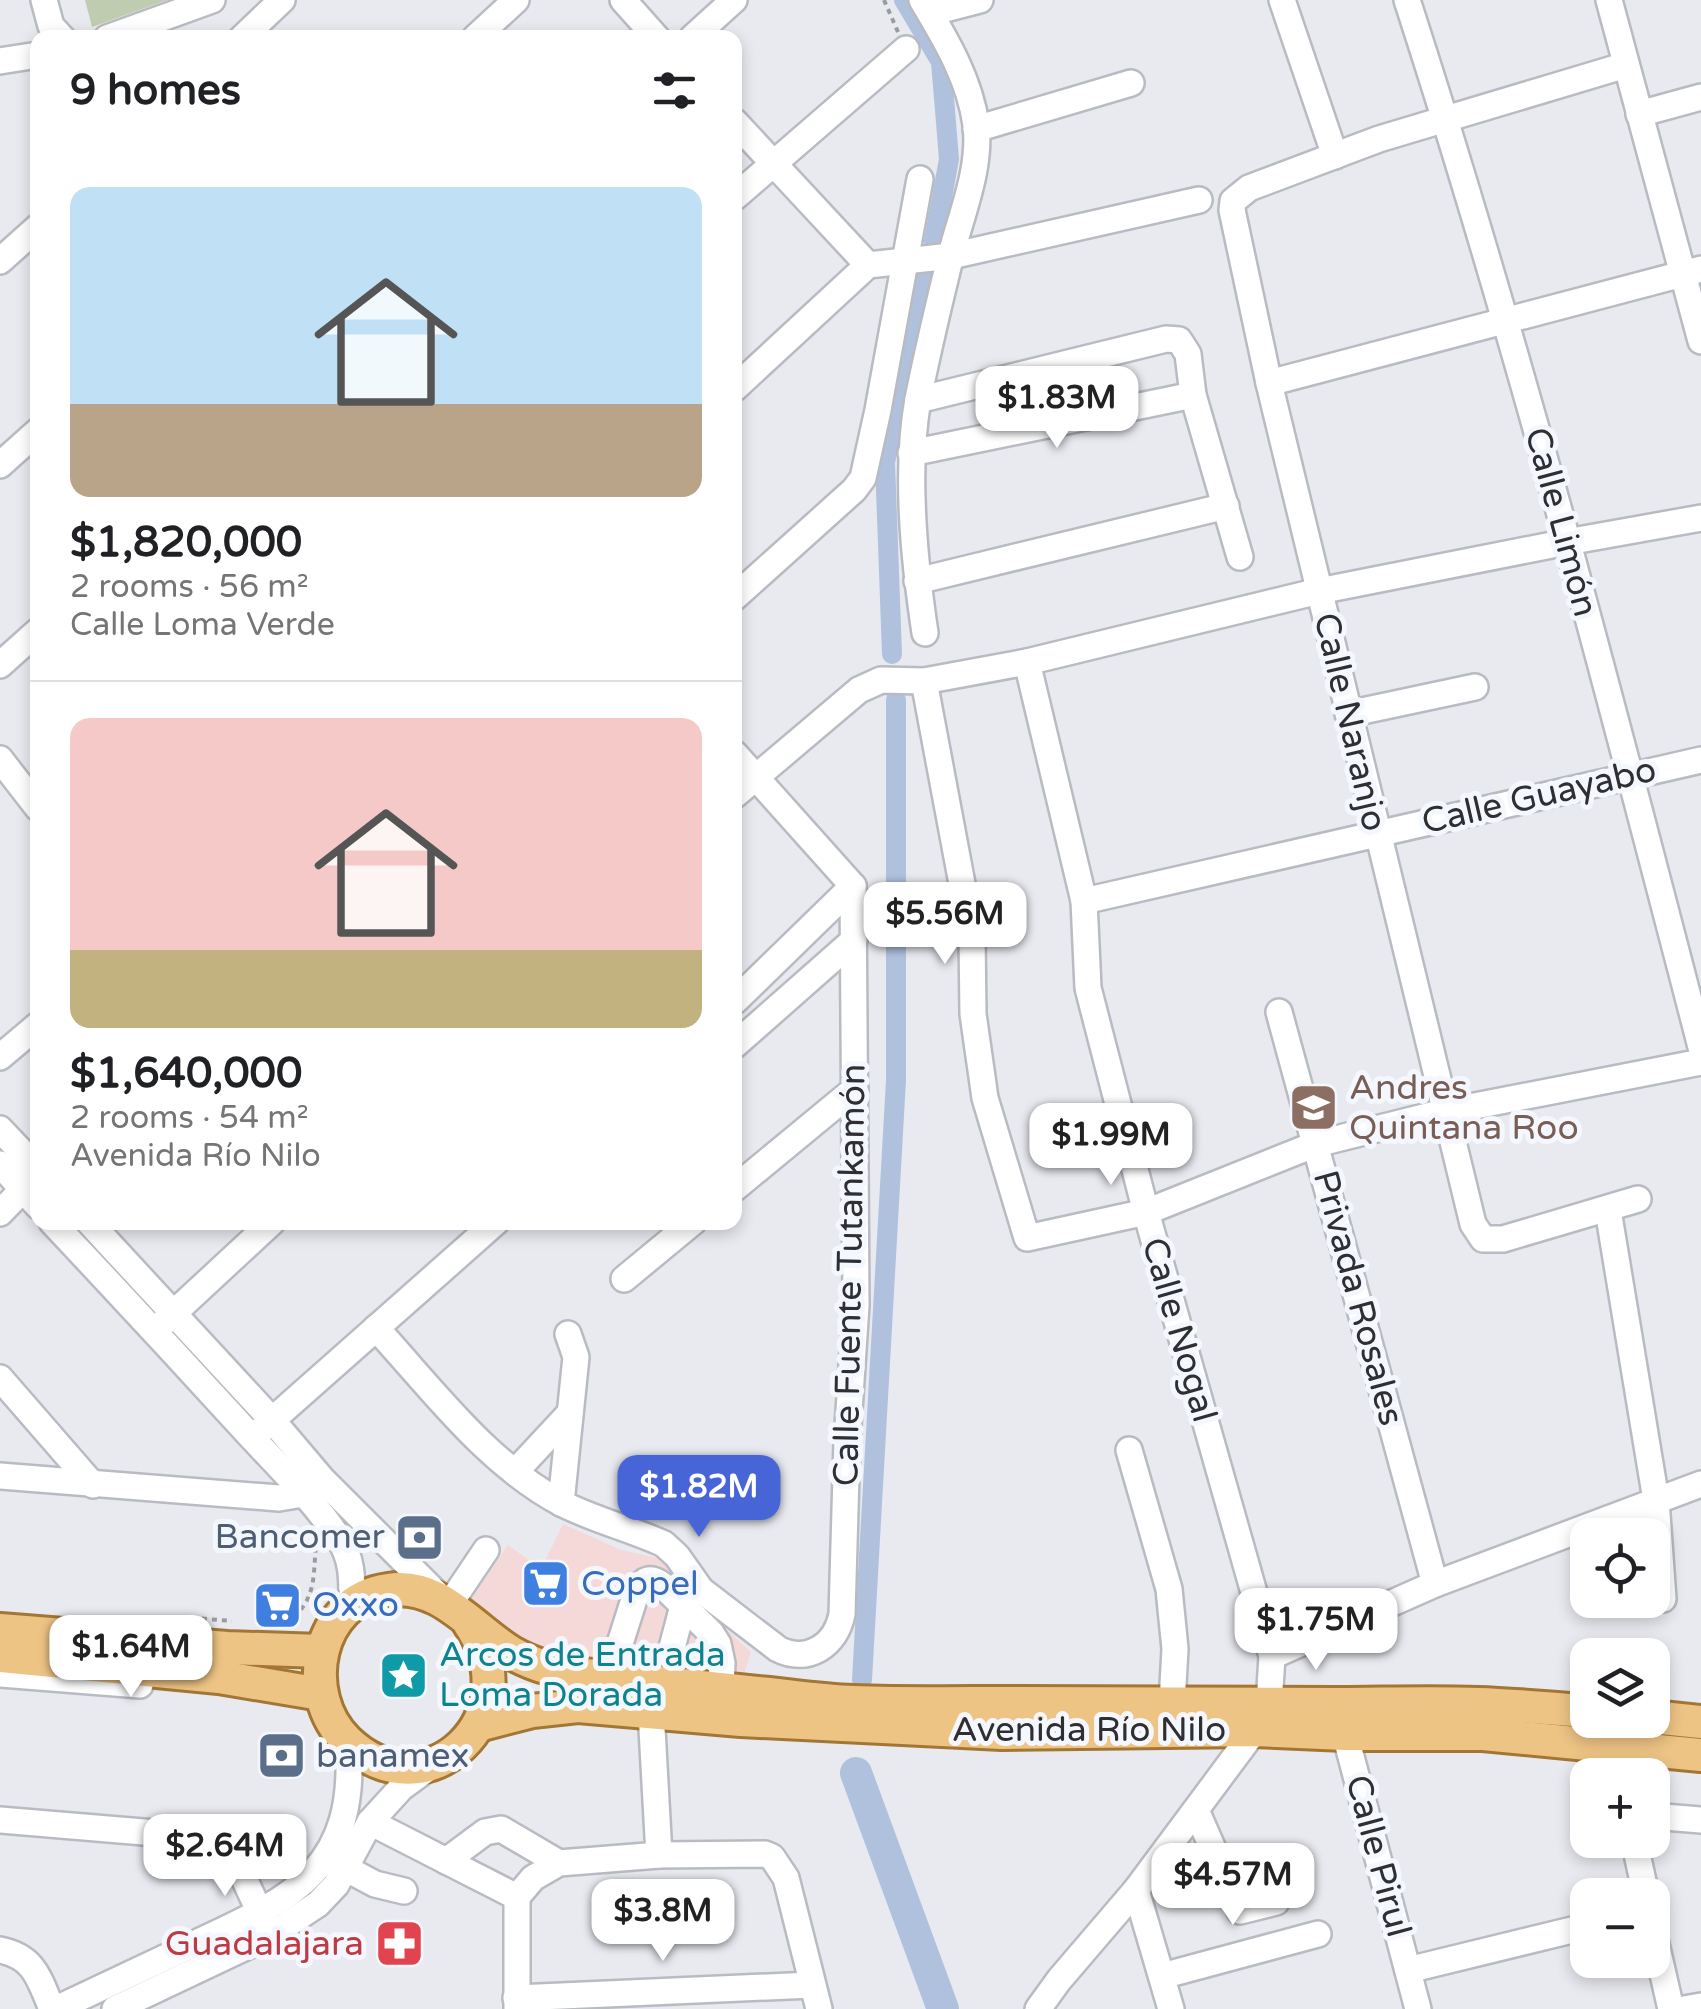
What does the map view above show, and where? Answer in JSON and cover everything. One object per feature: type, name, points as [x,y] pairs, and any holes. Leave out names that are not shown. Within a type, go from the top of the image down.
[{"type":"main road","points":[[387,1590],[425,1592],[454,1609],[482,1644],[490,1680],[487,1704],[478,1726],[462,1746],[439,1760],[412,1766],[367,1756],[348,1742],[331,1720],[321,1694],[322,1651],[333,1625],[352,1605],[387,1590]]},
{"type":"main road","name":"Avenida Río Nilo","points":[[454,1609],[491,1639],[536,1665],[564,1673],[849,1702],[1172,1704],[1262,1717]]},
{"type":"main road","points":[[0,1630],[227,1648],[280,1637],[322,1651]]},
{"type":"main road","points":[[0,1656],[219,1677],[321,1694]]},
{"type":"main road","name":"Avenida Río Nilo","points":[[1341,1719],[1480,1704],[1570,1710]]},
{"type":"main road","name":"Avenida Río Nilo","points":[[478,1726],[505,1717],[578,1706],[741,1720],[1002,1733],[1262,1717],[1341,1719],[1701,1756]]},
{"type":"main road","points":[[1670,1719],[1701,1722]]},
{"type":"street","points":[[44,0],[55,30]]},
{"type":"street","points":[[129,30],[212,0]]},
{"type":"street","points":[[250,30],[282,0]]},
{"type":"street","points":[[484,30],[516,0]]},
{"type":"street","points":[[624,0],[650,30]]},
{"type":"street","points":[[701,30],[734,0]]},
{"type":"street","points":[[925,634],[911,452],[918,400],[974,172],[976,128],[961,74],[926,7],[980,0]]},
{"type":"street","name":"Calle Limón","points":[[1407,0],[1507,322],[1701,1048]]},
{"type":"street","points":[[1608,0],[1639,114],[1692,272],[1701,342]]},
{"type":"street","points":[[1290,2],[1335,156],[1379,139],[1626,65]]},
{"type":"street","points":[[742,191],[906,49]]},
{"type":"street","points":[[3,63],[30,57]]},
{"type":"street","points":[[976,128],[1131,83]]},
{"type":"street","points":[[1639,114],[1701,96]]},
{"type":"street","points":[[742,129],[868,266]]},
{"type":"street","points":[[1326,129],[1379,139]]},
{"type":"street","name":"Calle Naranjo","points":[[1335,156],[1249,188],[1232,201],[1232,219],[1473,1224],[1483,1239],[1503,1238],[1608,1210]]},
{"type":"street","points":[[742,591],[863,478],[920,179]]},
{"type":"street","points":[[742,382],[868,266],[951,256],[1199,200]]},
{"type":"street","points":[[0,261],[30,234]]},
{"type":"street","points":[[1269,383],[1692,272]]},
{"type":"street","points":[[918,400],[1166,339],[1179,340],[1188,354],[1193,395],[1240,557]]},
{"type":"street","points":[[911,452],[1193,395]]},
{"type":"street","points":[[0,465],[30,438]]},
{"type":"street","points":[[918,581],[1226,506]]},
{"type":"street","points":[[742,994],[854,886],[745,786],[860,690],[875,682],[888,678],[924,681],[1027,662],[1319,591],[1701,518]]},
{"type":"street","points":[[0,665],[30,638]]},
{"type":"street","name":"Calle Nogal","points":[[1027,662],[1084,901],[1088,988],[1146,1212],[1272,1656],[1262,1717]]},
{"type":"street","points":[[924,681],[972,937],[973,1014],[984,1098],[1027,1238],[1146,1212],[1316,1144],[1444,1112],[1701,1062]]},
{"type":"street","points":[[1348,714],[1475,686]]},
{"type":"street","points":[[0,759],[30,798]]},
{"type":"street","name":"Calle Guayabo","points":[[1084,901],[1701,760]]},
{"type":"street","name":"Calle Fuente Tutankamón","points":[[561,1503],[664,1544],[701,1590],[788,1654],[814,1653],[840,1625],[856,1304],[854,886]]},
{"type":"street","points":[[742,1039],[854,940]]},
{"type":"street","name":"Privada Rosales","points":[[1279,1012],[1435,1584]]},
{"type":"street","points":[[0,1057],[30,1032]]},
{"type":"street","points":[[742,1182],[855,1089]]},
{"type":"street","points":[[0,1129],[30,1178]]},
{"type":"street","points":[[0,1164],[30,1183]]},
{"type":"street","points":[[0,1214],[30,1188]]},
{"type":"street","points":[[1638,1199],[1608,1210],[1657,1518]]},
{"type":"street","points":[[61,1230],[164,1322]]},
{"type":"street","points":[[95,1230],[164,1322],[312,1486],[454,1609],[486,1550]]},
{"type":"street","points":[[164,1322],[263,1230]]},
{"type":"street","points":[[262,1429],[487,1230]]},
{"type":"street","points":[[624,1279],[683,1230]]},
{"type":"street","points":[[376,1328],[486,1448],[561,1503],[576,1357],[568,1334]]},
{"type":"street","points":[[0,1378],[93,1484]]},
{"type":"street","points":[[516,1472],[570,1413]]},
{"type":"street","points":[[1129,1450],[1169,1590],[1174,1649],[1172,1704]]},
{"type":"street","points":[[0,1476],[280,1498],[312,1486]]},
{"type":"street","points":[[1272,1656],[1435,1584],[1701,1484]]},
{"type":"street","points":[[312,1486],[350,1562],[352,1605]]},
{"type":"street","points":[[609,1678],[637,1590],[648,1579],[656,1580],[711,1632],[721,1652],[721,1690]]},
{"type":"street","points":[[670,1655],[684,1606]]},
{"type":"street","points":[[0,1614],[280,1637]]},
{"type":"street","points":[[0,1674],[236,1693],[269,1686]]},
{"type":"street","points":[[651,1711],[659,1855]]},
{"type":"street","points":[[1038,2009],[1136,1890],[1262,1717]]},
{"type":"street","name":"Calle Pirul","points":[[1341,1719],[1418,2009]]},
{"type":"street","points":[[115,2009],[265,1924],[306,1880],[331,1849],[339,1832],[348,1798],[348,1742]]},
{"type":"street","points":[[0,1950],[21,1956],[33,1967],[54,2009],[318,1904],[336,1885],[370,1822],[401,1788],[439,1760]]},
{"type":"street","points":[[1196,1810],[1240,1911],[1276,1902]]},
{"type":"street","points":[[1670,1817],[1701,1820]]},
{"type":"street","points":[[0,1820],[215,1838],[232,1852],[265,1924]]},
{"type":"street","points":[[370,1822],[517,1897]]},
{"type":"street","points":[[446,1860],[486,1832],[501,1829],[560,1863]]},
{"type":"street","points":[[659,1855],[772,1857],[786,1878],[816,1997],[517,2004],[517,1897],[533,1878],[560,1863],[659,1855]]},
{"type":"street","points":[[344,1868],[375,1884],[404,1891]]},
{"type":"street","points":[[1136,1890],[1171,2009]]},
{"type":"street","points":[[1408,1970],[1570,1930]]},
{"type":"street","points":[[1162,1976],[1318,1934]]},
{"type":"street","points":[[1664,1978],[1671,2009]]},
{"type":"street","points":[[1684,2009],[1701,2006]]},
{"type":"path","points":[[884,0],[906,49]]},
{"type":"path","points":[[280,1637],[303,1612],[312,1589],[316,1544],[312,1533]]},
{"type":"path","points":[[170,1616],[246,1622]]},
{"type":"shaded area","points":[[563,1524],[621,1550],[666,1560],[703,1608],[751,1652],[743,1677],[553,1655],[539,1651],[467,1605],[508,1545],[541,1569]]},
{"type":"green space","points":[[85,0],[167,0],[92,27]]},
{"type":"waterway","points":[[904,0],[941,62],[949,159],[934,241]]},
{"type":"waterway","points":[[892,654],[885,462],[927,273]]},
{"type":"waterway","points":[[862,1680],[896,1080],[896,700]]},
{"type":"waterway","points":[[856,1773],[943,2009]]},
{"type":"place","name":"Andres Quintana Roo","points":[[1314,1108]]},
{"type":"place","name":"Bancomer","points":[[420,1537]]},
{"type":"place","name":"Coppel","points":[[546,1584]]},
{"type":"place","name":"Oxxo","points":[[277,1605]]},
{"type":"place","name":"Arcos de Entrada Loma Dorada","points":[[404,1675]]},
{"type":"place","name":"banamex","points":[[281,1756]]},
{"type":"place","name":"Guadalajara","points":[[399,1944]]}]
